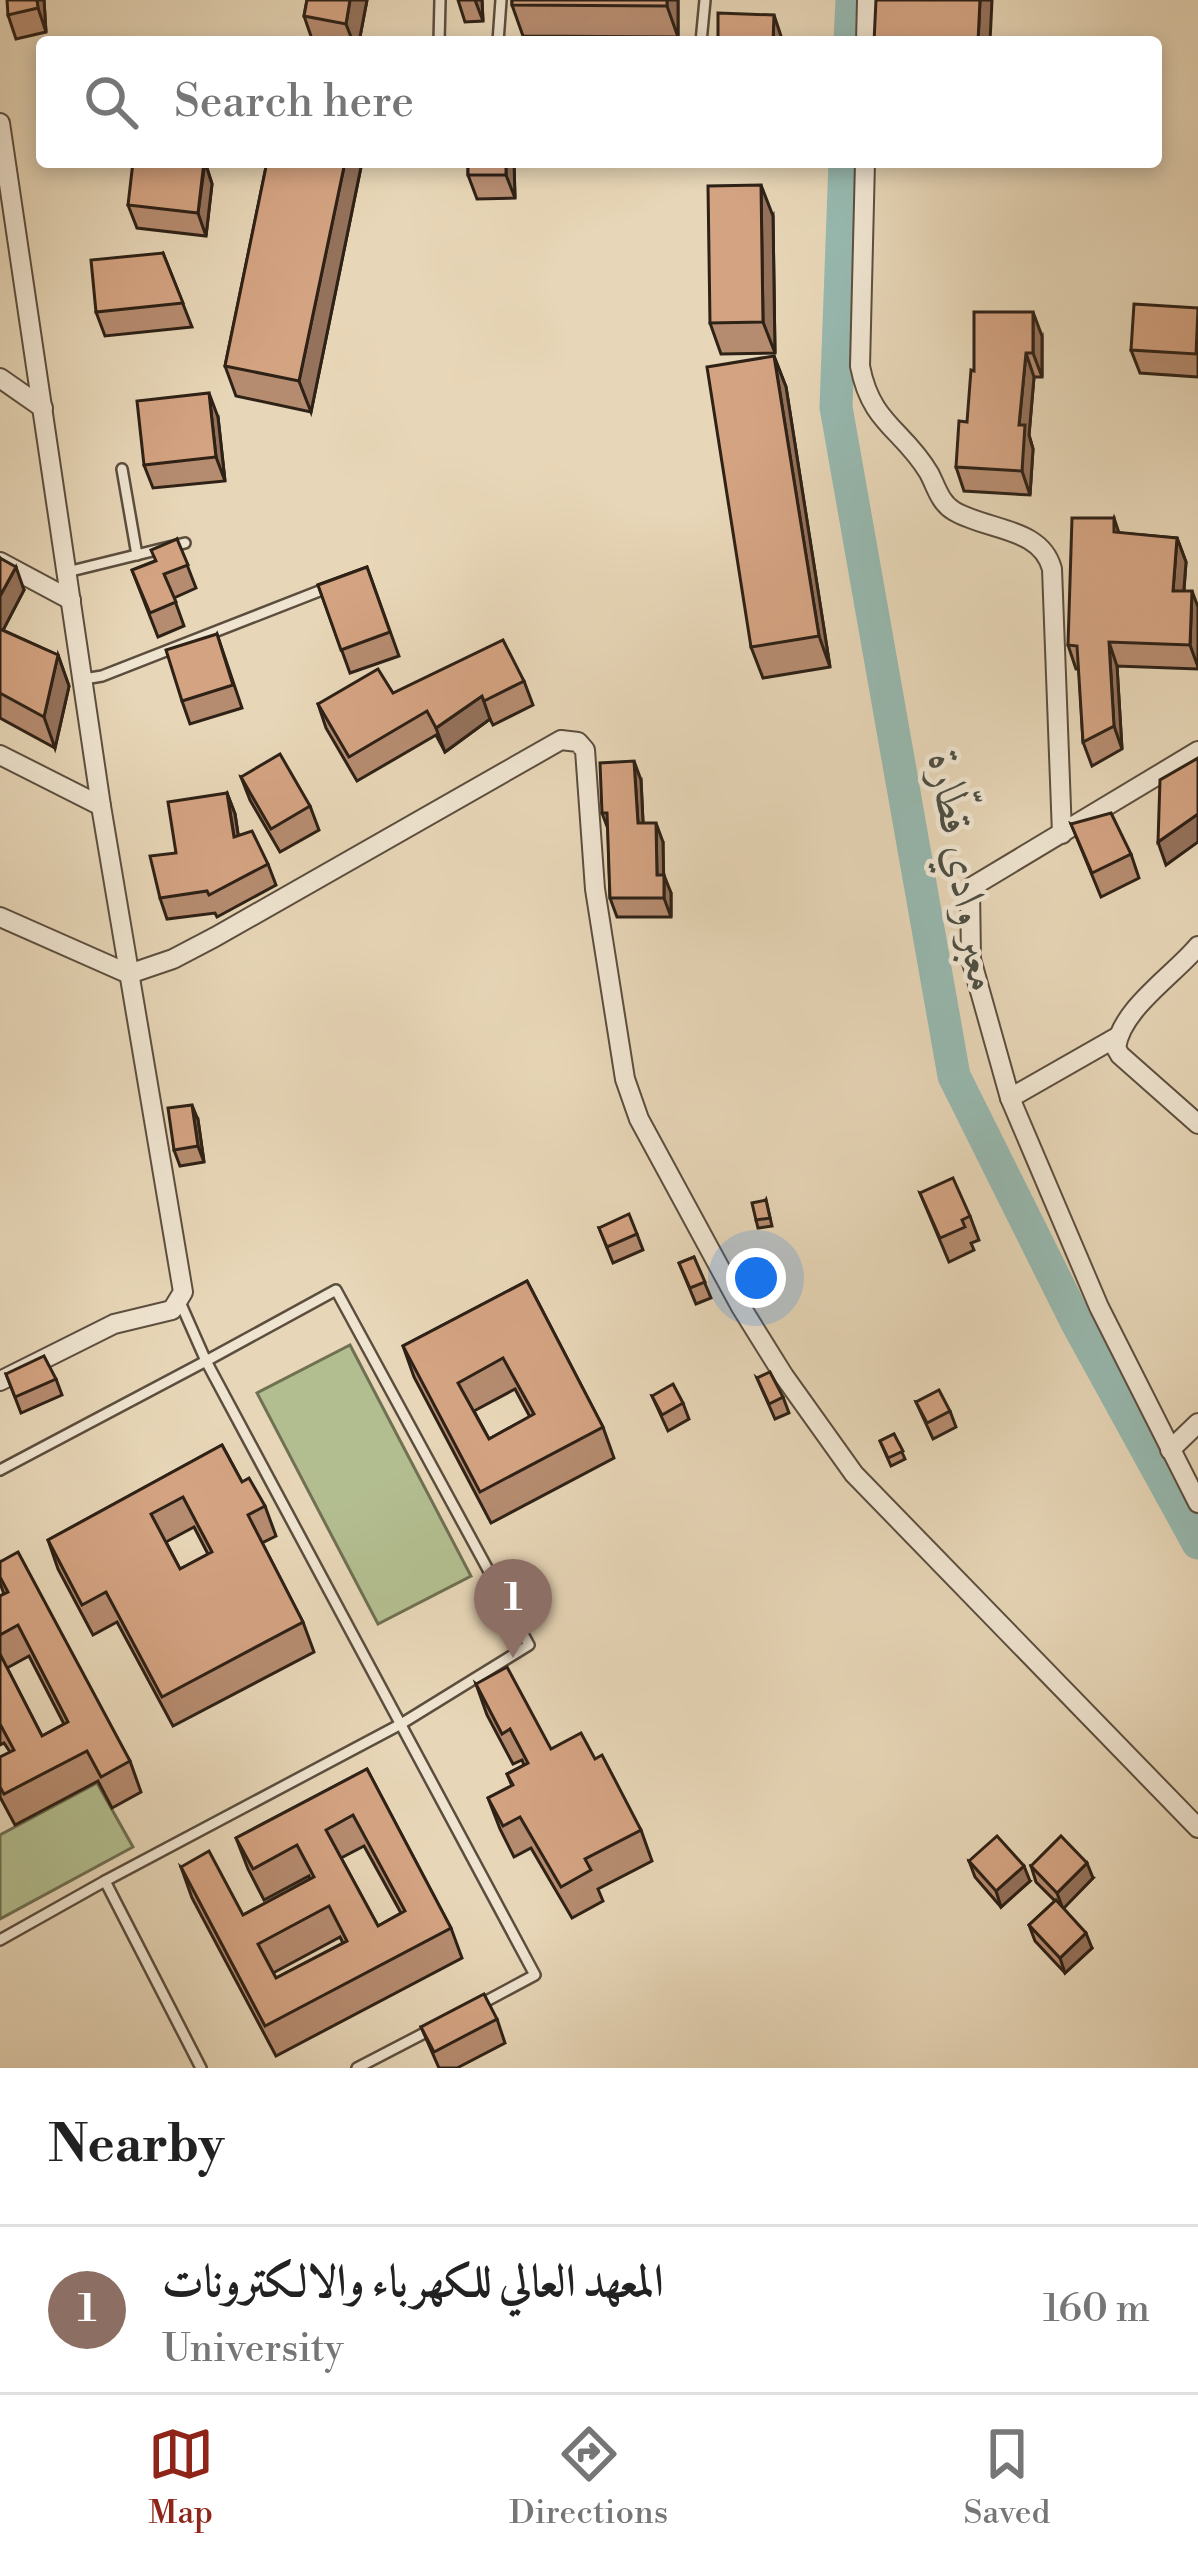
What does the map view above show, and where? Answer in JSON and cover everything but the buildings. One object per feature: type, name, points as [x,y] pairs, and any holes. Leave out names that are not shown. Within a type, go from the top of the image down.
[{"type":"street","points":[[866,0],[866,36]]},
{"type":"street","points":[[0,123],[101,806],[184,1292],[172,1310],[114,1324],[0,1381]]},
{"type":"street","points":[[865,168],[860,366],[865,393],[886,425],[927,470],[950,509],[1032,539],[1048,553],[1061,834]]},
{"type":"street","points":[[0,378],[43,408]]},
{"type":"street","points":[[0,562],[71,600]]},
{"type":"street","points":[[0,917],[129,974],[215,937],[561,740],[578,742],[585,750],[596,890],[625,1078],[639,1119],[741,1307],[854,1474],[1198,1828]]},
{"type":"street","points":[[1198,751],[970,887],[971,959],[1010,1098],[1100,1307],[1198,1503]]},
{"type":"street","points":[[0,755],[101,806]]},
{"type":"street","points":[[1010,1098],[1117,1037],[1145,997],[1198,946]]},
{"type":"street","points":[[1117,1037],[1120,1055],[1198,1124]]},
{"type":"street","points":[[1170,1450],[1198,1423]]},
{"type":"lane","points":[[439,36],[440,0]]},
{"type":"lane","points":[[498,36],[501,0]]},
{"type":"lane","points":[[702,36],[705,0]]},
{"type":"lane","points":[[122,469],[137,555]]},
{"type":"lane","points":[[67,572],[185,543]]},
{"type":"lane","points":[[84,679],[333,586]]},
{"type":"lane","points":[[0,1470],[336,1290],[529,1645],[401,1724],[0,1940]]},
{"type":"lane","points":[[180,1302],[206,1361],[535,1975],[476,2006]]},
{"type":"lane","points":[[105,1881],[201,2068]]},
{"type":"lane","points":[[357,2068],[436,2027]]},
{"type":"green space","points":[[350,1345],[471,1576],[378,1624],[257,1393]]},
{"type":"green space","points":[[97,1783],[133,1847],[0,1919],[0,1835]]},
{"type":"waterway","name":"معبر وادي قطّارة","points":[[850,36],[852,0]]},
{"type":"waterway","name":"معبر وادي قطّارة","points":[[845,168],[836,407],[954,1076],[1076,1321],[1198,1543]]},
{"type":"place","name":"المعهد العالي للكهرباء والالكترونات","points":[[513,1658]]}]
